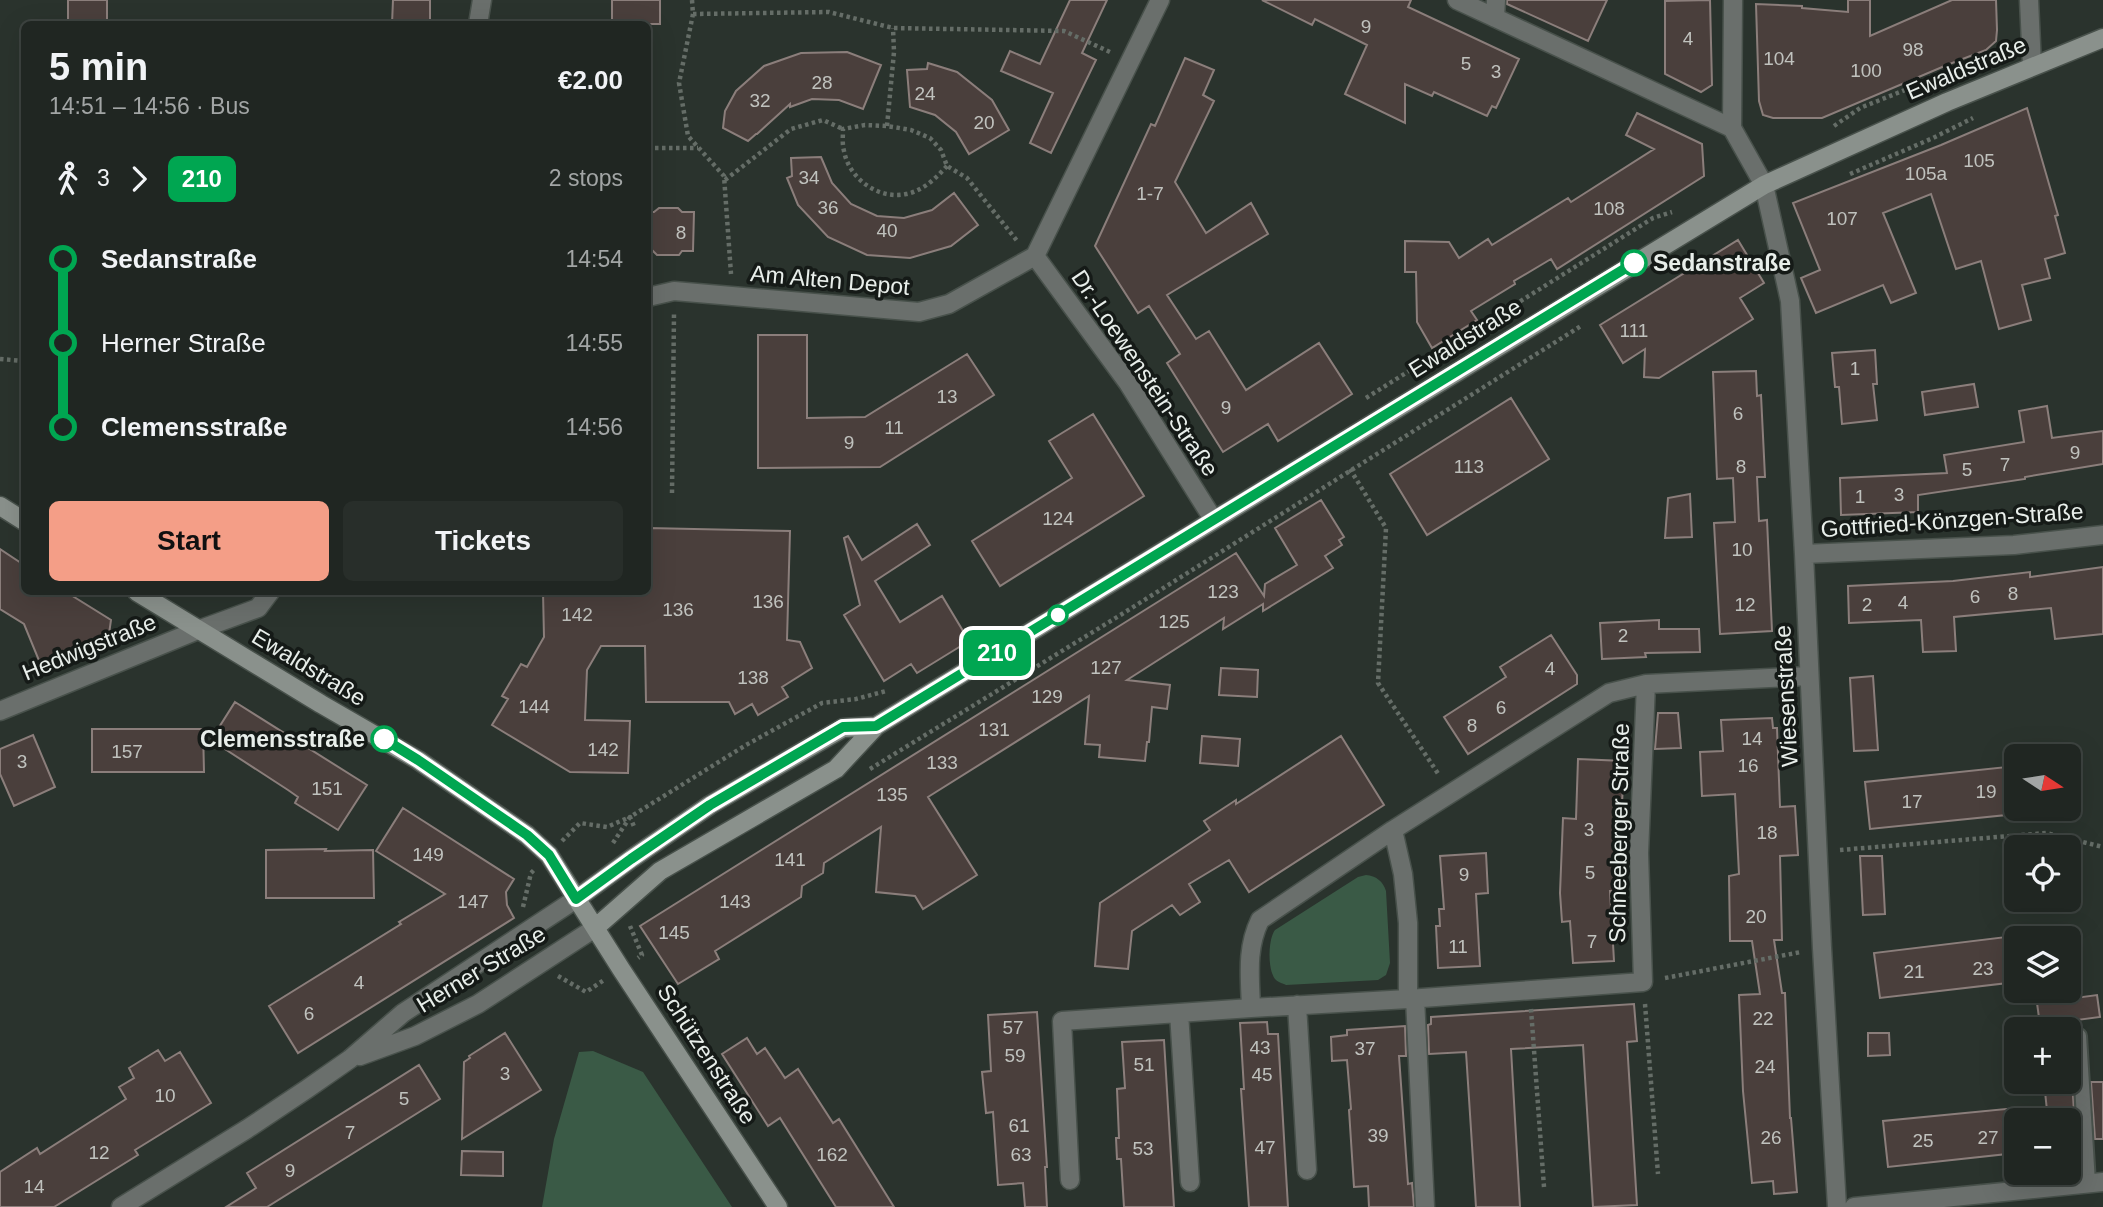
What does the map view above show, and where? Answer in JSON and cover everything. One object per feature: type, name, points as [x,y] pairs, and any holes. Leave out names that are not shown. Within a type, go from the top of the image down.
[{"type":"main road","name":"Ewaldstraße","points":[[142,595],[418,760],[527,835],[549,855],[595,928],[660,871],[836,769],[876,726],[1764,185],[1947,102],[2103,38]]},
{"type":"main road","points":[[0,506],[21,519]]},
{"type":"main road","name":"Ewaldstraße","points":[[576,899],[710,805],[843,727],[876,726]]},
{"type":"main road","name":"Schützenstraße","points":[[595,928],[778,1207]]},
{"type":"street","points":[[478,21],[482,0]]},
{"type":"street","points":[[1035,256],[1160,0]]},
{"type":"street","points":[[1457,0],[1496,9],[1732,128]]},
{"type":"street","points":[[1733,0],[1732,128],[1764,185]]},
{"type":"street","points":[[2029,0],[2032,66]]},
{"type":"street","name":"Wiesenstraße","points":[[1764,185],[1790,301],[1836,1207]]},
{"type":"street","name":"Am Alten Depot","points":[[651,296],[674,291],[919,312],[949,304],[1035,256]]},
{"type":"street","name":"Dr.-Loewenstein-Straße","points":[[1035,256],[1129,383],[1213,519]]},
{"type":"street","name":"Gottfried-Könzgen-Straße","points":[[1804,554],[2014,545],[2103,535]]},
{"type":"street","name":"Hedwigstraße","points":[[0,711],[258,608],[268,595]]},
{"type":"street","name":"Schneeberger Straße","points":[[1251,1008],[1252,937],[1260,920],[1393,830],[1609,693],[1646,684],[1809,676]]},
{"type":"street","name":"Schneeberger Straße","points":[[1643,982],[1639,853],[1646,684]]},
{"type":"street","points":[[1393,830],[1403,874],[1425,1207]]},
{"type":"street","name":"Herner Straße","points":[[121,1207],[247,1129],[350,1059],[403,1013],[576,899]]},
{"type":"street","name":"Herner Straße","points":[[350,1059],[415,1036],[478,1004],[595,928]]},
{"type":"street","points":[[1070,1180],[1062,1021],[1643,982]]},
{"type":"street","points":[[1297,1005],[1307,1170]]},
{"type":"street","points":[[1179,1013],[1190,1182]]},
{"type":"street","points":[[1854,1207],[2096,1182]]},
{"type":"lane","points":[[2081,1053],[2096,1182]]},
{"type":"path","points":[[692,0],[692,15],[679,83],[688,136],[725,180],[791,129],[823,120],[843,129],[865,125],[911,130],[930,138],[941,150],[947,166],[968,178],[1017,241],[1035,256]]},
{"type":"path","points":[[692,15],[829,12],[893,28],[1064,31],[1130,61]]},
{"type":"path","points":[[887,126],[894,52],[893,28]]},
{"type":"path","points":[[1847,175],[1984,114]]},
{"type":"path","points":[[843,129],[844,153],[854,174],[873,190],[885,194],[907,194],[932,182],[947,166]]},
{"type":"path","points":[[651,148],[699,148]]},
{"type":"path","name":"Am Alten Depot","points":[[725,180],[732,295]]},
{"type":"path","points":[[672,493],[674,291]]},
{"type":"path","points":[[866,771],[1584,324]]},
{"type":"path","points":[[0,359],[21,361]]},
{"type":"path","points":[[1325,451],[1352,470],[1387,528],[1378,683],[1451,793]]},
{"type":"path","points":[[1819,851],[2046,833],[2103,847]]},
{"type":"path","points":[[1658,1174],[1643,982],[1822,948]]},
{"type":"path","points":[[1530,990],[1544,1187]]},
{"type":"green space","points":[[1366,875],[1379,880],[1386,891],[1390,963],[1386,975],[1378,980],[1286,985],[1276,980],[1271,970],[1270,955],[1275,930],[1358,877]]},
{"type":"green space","points":[[593,1051],[643,1072],[732,1207],[542,1207],[554,1139],[579,1052]]},
{"type":"building","points":[[68,0],[107,0],[107,21],[68,21]]},
{"type":"building","points":[[393,0],[430,0],[430,21],[392,21]]},
{"type":"building","points":[[612,0],[660,0],[660,24],[651,24],[651,21],[612,21]]},
{"type":"building","points":[[1070,0],[1107,0],[1082,53],[1096,60],[1051,153],[1030,143],[1053,93],[1001,71],[1010,51],[1040,64]]},
{"type":"building","points":[[1262,0],[1411,0],[1408,7],[1519,59],[1496,108],[1492,106],[1487,116],[1434,92],[1432,96],[1405,84],[1405,123],[1345,94],[1367,45],[1315,19],[1312,25]]},
{"type":"building","points":[[1507,0],[1607,0],[1588,41],[1507,4]]},
{"type":"building","points":[[1710,0],[1712,85],[1701,92],[1665,74],[1665,1]]},
{"type":"building","points":[[1848,0],[1870,0],[1870,36],[1952,0],[1996,0],[1996,41],[1986,50],[1822,118],[1773,118],[1763,115],[1759,101],[1756,4],[1848,12]]},
{"type":"building","points":[[847,52],[881,65],[863,109],[839,100],[812,99],[790,107],[790,104],[748,141],[723,128],[725,111],[736,91],[764,66],[801,53]]},
{"type":"building","points":[[1185,58],[1214,70],[1203,95],[1214,101],[1175,182],[1206,233],[1251,203],[1268,234],[1167,295],[1196,339],[1209,331],[1246,390],[1319,343],[1352,394],[1278,441],[1268,424],[1223,452],[1167,363],[1180,354],[1149,306],[1138,313],[1095,246],[1151,124],[1155,126]]},
{"type":"building","points":[[928,63],[957,72],[992,100],[1009,130],[969,154],[956,132],[935,115],[910,107],[907,70],[927,69]]},
{"type":"building","points":[[2027,108],[2058,215],[2055,216],[2065,253],[2045,259],[2050,278],[2022,285],[2031,320],[1999,329],[1981,261],[1956,269],[1931,194],[1883,213],[1916,293],[1891,303],[1883,285],[1816,313],[1801,278],[1820,270],[1793,203]]},
{"type":"building","points":[[1637,113],[1702,144],[1704,176],[1557,269],[1551,259],[1514,281],[1515,284],[1471,311],[1477,320],[1432,348],[1417,322],[1416,272],[1405,272],[1405,241],[1449,242],[1459,258],[1488,239],[1492,245],[1568,198],[1571,202],[1654,149],[1626,135]]},
{"type":"building","points":[[821,157],[832,183],[851,204],[877,216],[904,218],[932,210],[954,193],[978,225],[951,246],[910,258],[867,255],[828,237],[798,205],[787,178],[792,176],[791,158]]},
{"type":"building","points":[[659,208],[678,208],[682,212],[694,212],[693,251],[682,251],[679,255],[657,255],[651,249],[651,212]]},
{"type":"building","points":[[1738,240],[1764,283],[1740,298],[1753,319],[1659,378],[1644,377],[1645,349],[1623,363],[1600,325]]},
{"type":"building","points":[[758,335],[807,335],[807,418],[865,417],[967,354],[994,395],[880,467],[758,468]]},
{"type":"building","points":[[1875,350],[1877,384],[1873,384],[1877,420],[1842,424],[1839,387],[1835,387],[1832,353]]},
{"type":"building","points":[[1756,371],[1757,396],[1761,395],[1765,477],[1757,477],[1759,521],[1767,520],[1772,631],[1720,634],[1714,523],[1735,522],[1733,478],[1717,479],[1713,372]]},
{"type":"building","points":[[1974,384],[1978,407],[1925,415],[1922,392]]},
{"type":"building","points":[[1511,398],[1549,459],[1427,535],[1390,474]]},
{"type":"building","points":[[2047,406],[2052,438],[2103,431],[2103,464],[1918,495],[1918,512],[1841,515],[1840,478],[1947,473],[1944,455],[2024,442],[2019,411]]},
{"type":"building","points":[[1093,414],[1144,496],[1000,586],[972,541],[1072,478],[1049,441]]},
{"type":"building","points":[[1690,494],[1692,537],[1665,538],[1668,498]]},
{"type":"building","points":[[1321,500],[1344,537],[1339,540],[1342,545],[1325,556],[1333,568],[1263,611],[1263,604],[1223,629],[1224,618],[1127,680],[1170,685],[1167,709],[1152,707],[1145,761],[1099,757],[1100,745],[1085,744],[1089,696],[928,797],[977,875],[923,909],[915,896],[876,892],[881,827],[824,863],[823,873],[802,886],[801,897],[715,951],[719,959],[678,984],[640,926],[1236,553],[1264,596],[1265,584],[1297,565],[1275,528]]},
{"type":"building","points":[[917,524],[930,545],[875,581],[900,622],[942,596],[969,641],[917,673],[911,664],[884,681],[844,615],[860,605],[844,538],[848,536],[862,560]]},
{"type":"building","points":[[651,528],[790,531],[787,640],[800,642],[812,668],[782,687],[788,697],[758,715],[752,704],[735,714],[729,702],[646,702],[645,646],[601,646],[587,670],[585,720],[630,721],[628,773],[570,772],[492,725],[508,699],[502,696],[521,664],[527,667],[544,637],[543,595],[651,595]]},
{"type":"building","points":[[0,549],[21,563],[21,595],[71,595],[111,620],[109,634],[40,663],[24,624],[0,609]]},
{"type":"building","points":[[2103,567],[2103,634],[2055,639],[2051,608],[1954,617],[1956,651],[1923,652],[1921,620],[1849,623],[1848,586],[1953,581],[2030,572],[2030,577]]},
{"type":"building","points":[[1659,620],[1659,629],[1699,629],[1700,652],[1645,653],[1646,657],[1602,659],[1600,623]]},
{"type":"building","points":[[1551,635],[1577,675],[1577,684],[1468,754],[1444,717],[1506,677],[1500,667]]},
{"type":"building","points":[[1221,668],[1258,670],[1257,697],[1219,695]]},
{"type":"building","points":[[1873,676],[1878,750],[1854,751],[1850,678]]},
{"type":"building","points":[[235,702],[367,785],[338,830],[295,803],[298,797],[211,740]]},
{"type":"building","points":[[1658,713],[1678,713],[1681,748],[1655,749]]},
{"type":"building","points":[[1772,718],[1773,728],[1777,728],[1780,807],[1795,806],[1798,855],[1780,856],[1782,940],[1774,940],[1782,993],[1785,993],[1790,1118],[1797,1192],[1774,1194],[1773,1181],[1752,1183],[1743,1091],[1739,995],[1760,994],[1752,941],[1730,941],[1729,876],[1739,874],[1735,794],[1702,796],[1700,752],[1723,751],[1721,720]]},
{"type":"building","points":[[92,729],[203,729],[204,772],[92,772]]},
{"type":"building","points":[[33,735],[55,787],[14,806],[0,774],[0,749]]},
{"type":"building","points":[[1202,736],[1240,739],[1238,766],[1200,763]]},
{"type":"building","points":[[1341,736],[1384,805],[1249,892],[1229,860],[1189,884],[1200,902],[1180,915],[1172,905],[1132,931],[1128,969],[1095,966],[1100,903],[1210,830],[1204,821],[1236,800],[1236,804]]},
{"type":"building","points":[[1578,759],[1624,761],[1618,891],[1610,891],[1614,961],[1573,963],[1570,921],[1562,922],[1560,893],[1563,818],[1576,819]]},
{"type":"building","points":[[2004,767],[2004,815],[1870,829],[1865,782]]},
{"type":"building","points":[[403,808],[514,879],[506,892],[507,905],[514,918],[298,1053],[269,1006],[445,894],[376,851]]},
{"type":"building","points":[[326,849],[325,851],[373,850],[374,898],[266,898],[266,850]]},
{"type":"building","points":[[1486,853],[1488,893],[1476,894],[1480,966],[1438,968],[1436,926],[1440,926],[1439,909],[1444,909],[1440,856]]},
{"type":"building","points":[[1860,856],[1882,856],[1885,914],[1863,915]]},
{"type":"building","points":[[2004,937],[2004,983],[1880,998],[1874,953]]},
{"type":"building","points":[[2097,995],[2100,1017],[2081,1020],[2081,1017],[2039,1017],[2037,1003],[2081,1003],[2081,997]]},
{"type":"building","points":[[1634,1004],[1637,1041],[1627,1042],[1637,1205],[1593,1207],[1583,1045],[1511,1049],[1520,1207],[1476,1207],[1466,1052],[1429,1054],[1428,1025],[1431,1024],[1431,1017]]},
{"type":"building","points":[[1037,1012],[1047,1207],[1025,1207],[1023,1183],[998,1185],[993,1112],[986,1113],[982,1072],[991,1071],[988,1015]]},
{"type":"building","points":[[1267,1022],[1268,1034],[1278,1034],[1288,1207],[1249,1207],[1241,1089],[1244,1089],[1240,1023]]},
{"type":"building","points":[[1405,1026],[1406,1056],[1399,1056],[1408,1184],[1412,1183],[1414,1207],[1369,1207],[1368,1186],[1354,1187],[1347,1060],[1332,1061],[1331,1037],[1347,1035],[1347,1030]]},
{"type":"building","points":[[505,1033],[541,1090],[462,1139],[464,1062]]},
{"type":"building","points":[[1868,1033],[1889,1033],[1890,1055],[1868,1056]]},
{"type":"building","points":[[747,1038],[757,1054],[765,1048],[785,1078],[798,1069],[833,1123],[839,1119],[894,1207],[836,1207],[780,1118],[768,1126],[722,1054]]},
{"type":"building","points":[[1164,1040],[1174,1207],[1124,1207],[1121,1159],[1117,1159],[1116,1138],[1119,1138],[1117,1089],[1125,1088],[1122,1042]]},
{"type":"building","points":[[158,1050],[165,1061],[180,1052],[211,1103],[135,1150],[138,1155],[54,1207],[0,1207],[0,1172],[37,1148],[40,1154],[126,1099],[119,1087],[134,1078],[129,1068]]},
{"type":"building","points":[[419,1065],[440,1099],[267,1207],[226,1207],[256,1188],[247,1173]]},
{"type":"building","points":[[2091,1082],[2103,1082],[2103,1139],[2095,1139]]},
{"type":"building","points":[[2045,1094],[2073,1094],[2074,1108],[2047,1108]]},
{"type":"building","points":[[2004,1109],[2004,1154],[1888,1167],[1883,1121]]},
{"type":"building","points":[[462,1151],[503,1152],[503,1176],[461,1175]]},
{"type":"bus line","name":"210","points":[[384,739],[527,835],[549,855],[576,899],[710,805],[843,727],[876,726],[1634,263]]},
{"type":"place","name":"Sedanstraße","points":[[1634,263]]},
{"type":"place","name":"Clemensstraße","points":[[384,739]]}]
